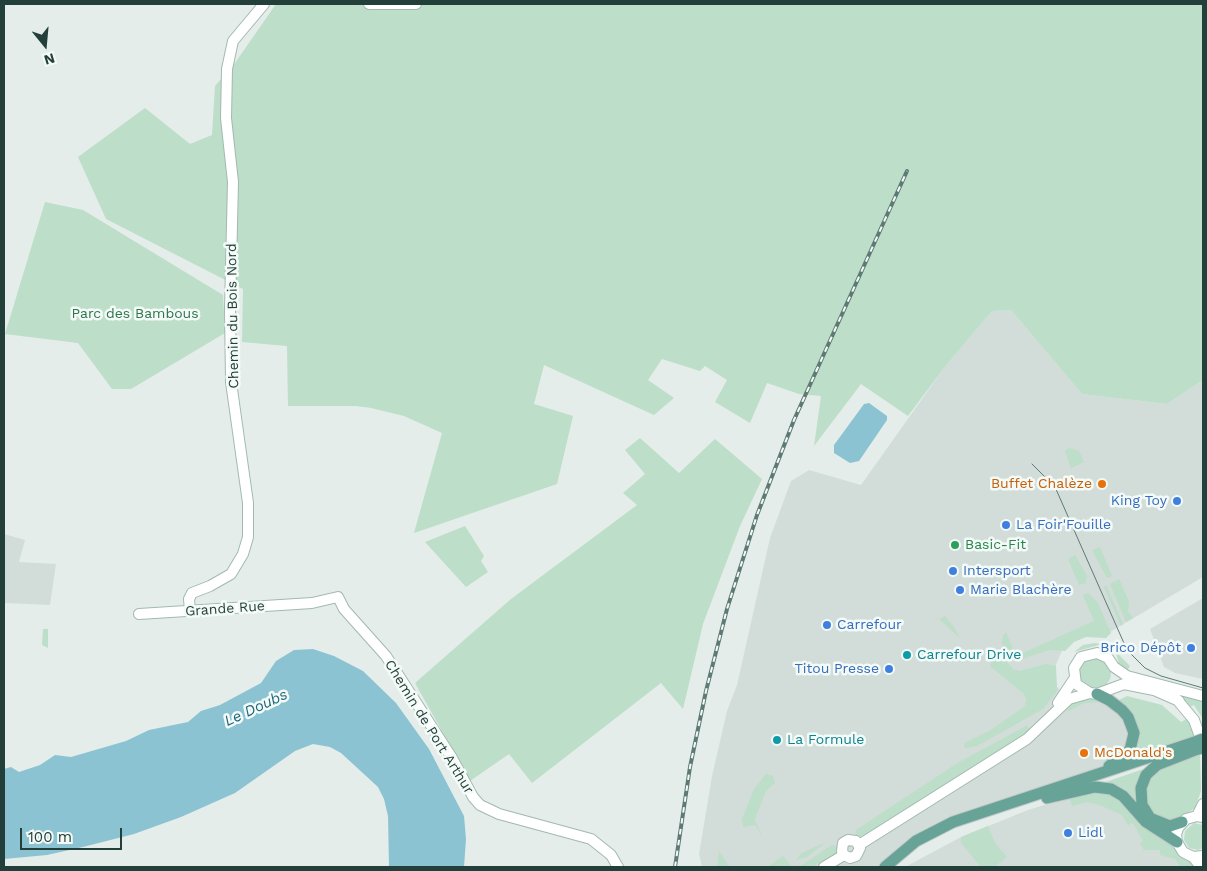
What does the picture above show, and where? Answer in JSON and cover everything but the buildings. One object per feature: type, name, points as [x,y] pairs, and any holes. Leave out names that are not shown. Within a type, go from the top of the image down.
[{"type":"main road","points":[[1080,780],[1112,764],[1130,750],[1134,733],[1128,718],[1109,700],[1093,694]]},
{"type":"main road","points":[[885,867],[910,845],[934,830],[1080,780],[1201,745]]},
{"type":"main road","points":[[896,867],[938,835],[974,821],[1201,745]]},
{"type":"main road","points":[[1182,822],[1170,826],[1150,818],[1142,805],[1141,788],[1146,775],[1157,765],[1201,745]]},
{"type":"main road","points":[[1047,798],[1096,787],[1111,789],[1124,796],[1146,822],[1177,842]]},
{"type":"street","name":"Chemin du Bois Nord","points":[[190,611],[189,599],[192,593],[210,586],[231,574],[243,554],[248,538],[248,502],[231,382],[230,309],[233,182],[226,118],[227,69],[233,42],[264,4]]},
{"type":"street","points":[[369,4],[416,4]]},
{"type":"street","name":"Grande Rue","points":[[139,614],[312,603],[335,604]]},
{"type":"street","name":"Chemin de Port Arthur","points":[[335,604],[355,621],[386,656],[452,758],[473,797],[480,805],[499,814],[591,839],[611,855],[618,867]]},
{"type":"street","points":[[1014,746],[1064,698],[1074,679],[1076,664],[1081,657],[1090,653],[1103,655],[1114,667],[1127,676],[1170,692],[1194,720],[1201,745]]},
{"type":"street","points":[[1108,688],[1114,676],[1114,667]]},
{"type":"street","points":[[1074,679],[1080,688],[1093,694]]},
{"type":"street","points":[[1144,682],[1203,696]]},
{"type":"street","points":[[824,867],[844,855],[841,848],[845,841],[853,840],[859,844],[1027,739],[1069,699],[1124,684],[1140,686],[1179,701]]},
{"type":"street","points":[[1201,867],[1198,857],[1183,852],[1177,842],[1176,835],[1182,822],[1200,816],[1203,804]]},
{"type":"shaded area","points":[[1011,310],[1082,394],[1167,404],[1203,380],[1203,577],[1105,635],[1088,634],[1064,646],[1055,667],[1057,687],[1070,701],[1102,700],[1112,706],[1128,726],[1131,738],[1127,747],[1110,763],[1033,792],[938,823],[906,841],[878,867],[702,867],[699,854],[712,776],[727,711],[737,685],[770,538],[791,481],[809,470],[861,485],[944,368],[992,311]]},
{"type":"shaded area","points":[[4,534],[25,540],[19,562],[56,564],[50,605],[4,603]]},
{"type":"shaded area","points":[[1203,598],[1203,679],[1175,673],[1164,667],[1150,629]]},
{"type":"shaded area","points":[[1089,791],[1198,867],[905,867],[961,837],[1028,810]]},
{"type":"green space","points":[[276,4],[1203,4],[1203,380],[1167,404],[1082,394],[1011,310],[992,311],[944,368],[908,416],[861,384],[814,446],[821,396],[799,394],[767,383],[750,423],[715,402],[727,380],[705,366],[700,371],[662,359],[648,380],[674,398],[654,415],[544,365],[534,404],[573,416],[557,484],[414,533],[442,433],[404,416],[371,408],[356,406],[288,406],[287,346],[242,342],[243,289],[106,219],[78,157],[145,108],[190,144],[212,135],[215,86],[235,63]]},
{"type":"green space","name":"Parc des Bambous","points":[[45,202],[83,210],[223,295],[225,333],[131,389],[112,389],[78,343],[5,334]]},
{"type":"green space","points":[[640,438],[679,473],[715,439],[762,479],[740,526],[703,624],[683,709],[661,683],[532,783],[509,754],[470,781],[415,683],[511,599],[637,505],[623,493],[645,474],[625,450]]},
{"type":"green space","points":[[1069,448],[1079,451],[1084,462],[1071,468],[1065,451]]},
{"type":"green space","points":[[465,526],[484,556],[481,561],[488,572],[466,587],[425,542]]},
{"type":"green space","points":[[1100,547],[1112,576],[1107,578],[1092,550]]},
{"type":"green space","points":[[1075,555],[1087,576],[1085,586],[1084,583],[1079,585],[1068,559]]},
{"type":"green space","points":[[1119,579],[1129,602],[1128,612],[1133,618],[1126,622],[1110,584]]},
{"type":"green space","points":[[1106,585],[1123,624],[1121,626],[1104,587]]},
{"type":"green space","points":[[1088,593],[1098,603],[1111,633],[1106,638],[1086,637],[1074,642],[1065,651],[1049,650],[1022,659],[1015,658],[1002,644],[1003,635],[1006,632],[1016,656],[1094,621],[1083,595]]},
{"type":"green space","points":[[945,616],[954,627],[960,638],[939,619]]},
{"type":"green space","points":[[43,629],[48,629],[48,648],[42,645]]},
{"type":"green space","points":[[1102,644],[1074,652],[1083,645]]},
{"type":"green space","points":[[1116,652],[1130,666],[1127,671],[1119,665]]},
{"type":"green space","points":[[1002,657],[1013,669],[1019,671],[1046,664],[1056,666],[1057,691],[1043,709],[977,746],[965,748],[964,743],[991,730],[1025,706],[1026,699],[1024,694],[990,666],[992,658]]},
{"type":"green space","points":[[1095,657],[1101,658],[1106,662],[1110,667],[1110,679],[1106,684],[1101,688],[1095,689],[1089,688],[1084,684],[1080,679],[1079,673],[1080,667],[1084,662],[1089,658]]},
{"type":"green space","points":[[1177,694],[1203,699],[1203,719],[1194,705],[1190,707]]},
{"type":"green space","points":[[1127,696],[1162,705],[1181,722],[1188,718],[1194,736],[1128,758],[1134,749],[1117,701]]},
{"type":"green space","points":[[1083,698],[1102,699],[1101,702],[1084,703],[1069,711],[1064,706]]},
{"type":"green space","points":[[1026,726],[1030,728],[1021,739],[867,835],[855,837],[856,830],[959,762]]},
{"type":"green space","points":[[1197,753],[1200,755],[1201,791],[1195,808],[1173,823],[1153,816],[1144,798],[1148,779],[1154,772]]},
{"type":"green space","points":[[1152,766],[1139,804],[1100,784]]},
{"type":"green space","points":[[766,774],[773,776],[775,783],[766,791],[756,816],[755,821],[763,837],[755,825],[743,827],[742,819],[754,789]]},
{"type":"green space","points":[[1089,791],[1114,794],[1198,867],[1181,867],[1175,859],[1160,855],[1160,850],[1144,850],[1140,843],[1143,841],[1133,823],[1128,825],[1122,815],[1087,802],[1072,806],[1069,796]]},
{"type":"green space","points":[[1194,823],[1203,825],[1203,848],[1198,850],[1189,848],[1184,840],[1185,831]]},
{"type":"green space","points":[[988,826],[995,843],[1007,857],[994,867],[981,867],[961,843],[961,837]]},
{"type":"green space","points":[[826,842],[807,857],[796,860],[802,853]]},
{"type":"green space","points":[[832,845],[837,846],[837,852],[812,867],[769,866],[783,856],[791,866],[802,865]]},
{"type":"green space","points":[[719,851],[725,860],[730,867],[717,867]]},
{"type":"water","points":[[869,403],[887,416],[887,420],[859,461],[850,463],[834,453],[834,445],[864,404]]},
{"type":"water","name":"Le Doubs","points":[[313,649],[334,656],[363,671],[396,703],[429,749],[464,816],[466,839],[464,867],[389,867],[388,816],[384,799],[378,787],[341,753],[330,747],[313,744],[295,751],[235,793],[181,817],[134,834],[83,847],[47,855],[4,859],[4,769],[11,767],[19,772],[40,765],[55,755],[71,757],[126,741],[149,730],[188,722],[201,711],[220,705],[261,683],[276,661],[294,650]]},
{"type":"tram line","points":[[1032,464],[1055,487],[1127,650],[1145,668],[1161,676],[1203,688]]},
{"type":"railway","points":[[675,867],[690,767],[706,691],[727,609],[757,515],[794,420],[907,171]]},
{"type":"place","name":"Buffet Chalèze","points":[[1102,484]]},
{"type":"place","name":"King Toy","points":[[1177,501]]},
{"type":"place","name":"La Foir'Fouille","points":[[1006,525]]},
{"type":"place","name":"Basic-Fit","points":[[955,545]]},
{"type":"place","name":"Intersport","points":[[953,571]]},
{"type":"place","name":"Marie Blachère","points":[[960,590]]},
{"type":"place","name":"Carrefour","points":[[827,625]]},
{"type":"place","name":"Brico Dépôt","points":[[1191,648]]},
{"type":"place","name":"Carrefour Drive","points":[[907,655]]},
{"type":"place","name":"Titou Presse","points":[[889,669]]},
{"type":"place","name":"La Formule","points":[[777,740]]},
{"type":"place","name":"McDonald's","points":[[1084,753]]},
{"type":"place","name":"Lidl","points":[[1068,833]]}]
